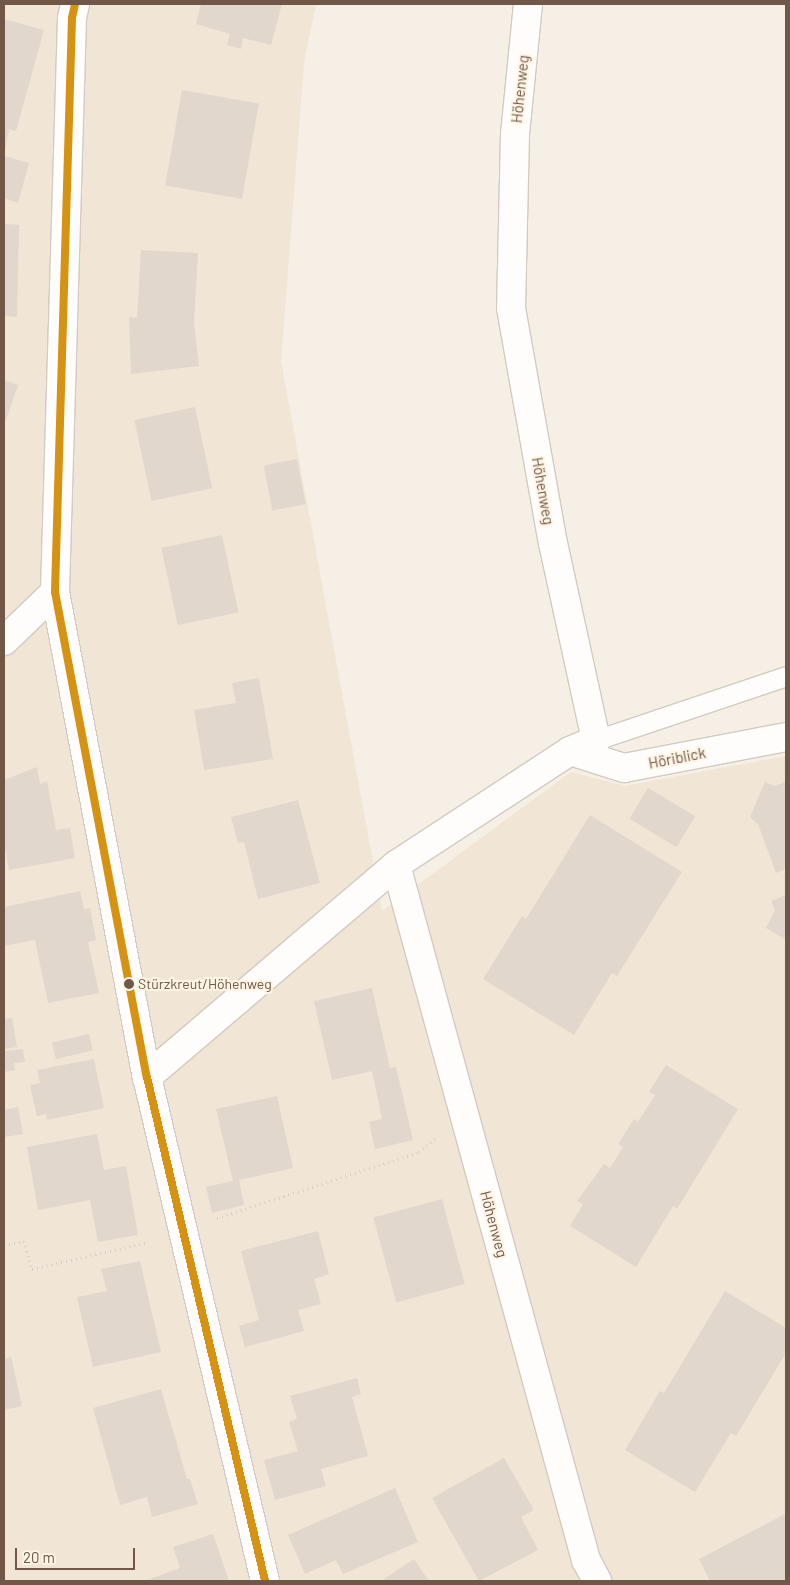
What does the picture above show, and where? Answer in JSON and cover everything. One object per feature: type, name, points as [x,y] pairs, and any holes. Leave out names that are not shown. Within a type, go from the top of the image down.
[{"type":"street","points":[[75,4],[72,18],[55,592],[147,1077],[266,1581]]},
{"type":"street","name":"Höhenweg","points":[[528,4],[515,134],[511,308],[553,543],[596,740]]},
{"type":"street","points":[[4,641],[55,592]]},
{"type":"street","name":"Höriblick","points":[[570,751],[624,768],[786,737]]},
{"type":"street","points":[[147,1077],[396,865],[570,751],[596,740]]},
{"type":"street","name":"Höhenweg","points":[[396,865],[586,1560],[597,1581]]},
{"type":"lane","points":[[596,740],[786,676]]},
{"type":"path","points":[[4,1245],[24,1240],[32,1269],[183,1231],[419,1152],[464,1114]]},
{"type":"shaded area","points":[[4,4],[316,4],[304,62],[281,361],[382,911],[571,772],[625,786],[786,756],[786,1581],[4,1581]]},
{"type":"building","points":[[201,4],[282,4],[271,45],[243,38],[241,49],[227,45],[230,34],[196,24]]},
{"type":"building","points":[[4,19],[44,30],[16,131],[9,129],[5,150]]},
{"type":"building","points":[[182,90],[259,104],[242,199],[165,186]]},
{"type":"building","points":[[4,156],[29,163],[18,203],[4,198]]},
{"type":"building","points":[[4,224],[19,225],[17,317],[4,316]]},
{"type":"building","points":[[141,250],[198,253],[194,323],[199,366],[131,374],[129,317],[137,318]]},
{"type":"building","points":[[4,380],[18,385],[4,426]]},
{"type":"building","points":[[195,407],[212,488],[152,501],[134,420]]},
{"type":"building","points":[[297,459],[306,504],[272,511],[264,465]]},
{"type":"building","points":[[222,535],[238,612],[178,625],[161,548]]},
{"type":"building","points":[[259,678],[273,759],[204,770],[194,710],[236,703],[232,683]]},
{"type":"building","points":[[37,767],[40,784],[47,781],[56,830],[70,828],[75,858],[9,870],[4,841],[4,780]]},
{"type":"building","points":[[765,782],[775,786],[786,782],[786,869],[776,873],[758,824],[750,817]]},
{"type":"building","points":[[648,788],[695,816],[677,847],[629,819]]},
{"type":"building","points":[[298,800],[320,883],[258,899],[244,842],[238,843],[231,817]]},
{"type":"building","points":[[590,815],[682,872],[617,976],[612,973],[574,1035],[483,979],[522,916],[526,919]]},
{"type":"building","points":[[80,891],[84,909],[90,908],[96,940],[88,942],[99,993],[48,1003],[35,940],[4,946],[4,907]]},
{"type":"building","points":[[786,895],[786,940],[766,928],[775,910],[771,901]]},
{"type":"building","points":[[372,988],[390,1068],[396,1067],[413,1140],[375,1149],[369,1122],[382,1119],[372,1071],[332,1080],[314,1001]]},
{"type":"building","points":[[12,1018],[17,1047],[4,1049],[4,1019]]},
{"type":"building","points":[[89,1034],[93,1051],[56,1059],[52,1043]]},
{"type":"building","points":[[23,1049],[25,1062],[14,1063],[15,1070],[4,1072],[4,1051]]},
{"type":"building","points":[[94,1059],[104,1108],[47,1120],[46,1114],[37,1116],[30,1085],[40,1083],[37,1070]]},
{"type":"building","points":[[666,1065],[738,1109],[677,1209],[673,1206],[636,1267],[570,1226],[583,1204],[577,1201],[604,1164],[610,1168],[623,1147],[618,1144],[634,1119],[638,1122],[655,1095],[649,1092]]},
{"type":"building","points":[[277,1096],[293,1168],[239,1180],[244,1205],[212,1213],[206,1187],[233,1181],[216,1109]]},
{"type":"building","points":[[18,1107],[23,1134],[4,1137],[4,1110]]},
{"type":"building","points":[[97,1134],[104,1170],[126,1166],[138,1235],[98,1242],[90,1200],[38,1210],[27,1147]]},
{"type":"building","points":[[442,1199],[465,1284],[396,1302],[373,1217]]},
{"type":"building","points":[[318,1231],[329,1274],[314,1279],[321,1304],[298,1310],[304,1331],[245,1347],[239,1326],[259,1320],[241,1251]]},
{"type":"building","points":[[140,1261],[161,1352],[93,1367],[77,1297],[107,1291],[101,1269]]},
{"type":"building","points":[[725,1291],[786,1328],[786,1353],[736,1436],[731,1433],[695,1492],[625,1450],[660,1391],[664,1393]]},
{"type":"building","points":[[11,1357],[22,1406],[4,1410],[4,1359]]},
{"type":"building","points":[[357,1378],[361,1394],[352,1397],[368,1456],[321,1469],[326,1486],[275,1500],[264,1460],[298,1451],[289,1422],[297,1419],[290,1396]]},
{"type":"building","points":[[161,1389],[187,1479],[190,1479],[198,1504],[152,1517],[147,1497],[120,1505],[93,1408]]},
{"type":"building","points":[[504,1458],[534,1510],[521,1517],[538,1550],[479,1581],[432,1498]]},
{"type":"building","points":[[395,1488],[418,1542],[343,1574],[336,1560],[305,1574],[288,1535]]},
{"type":"building","points":[[785,1514],[786,1581],[710,1581],[699,1559]]},
{"type":"building","points":[[213,1534],[229,1581],[144,1581],[180,1568],[173,1547]]},
{"type":"building","points":[[414,1559],[429,1581],[381,1581]]},
{"type":"transit line","points":[[75,4],[72,18],[55,592],[147,1077],[265,1581]]},
{"type":"place","name":"Stürzkreut/Höhenweg","points":[[129,984]]}]
